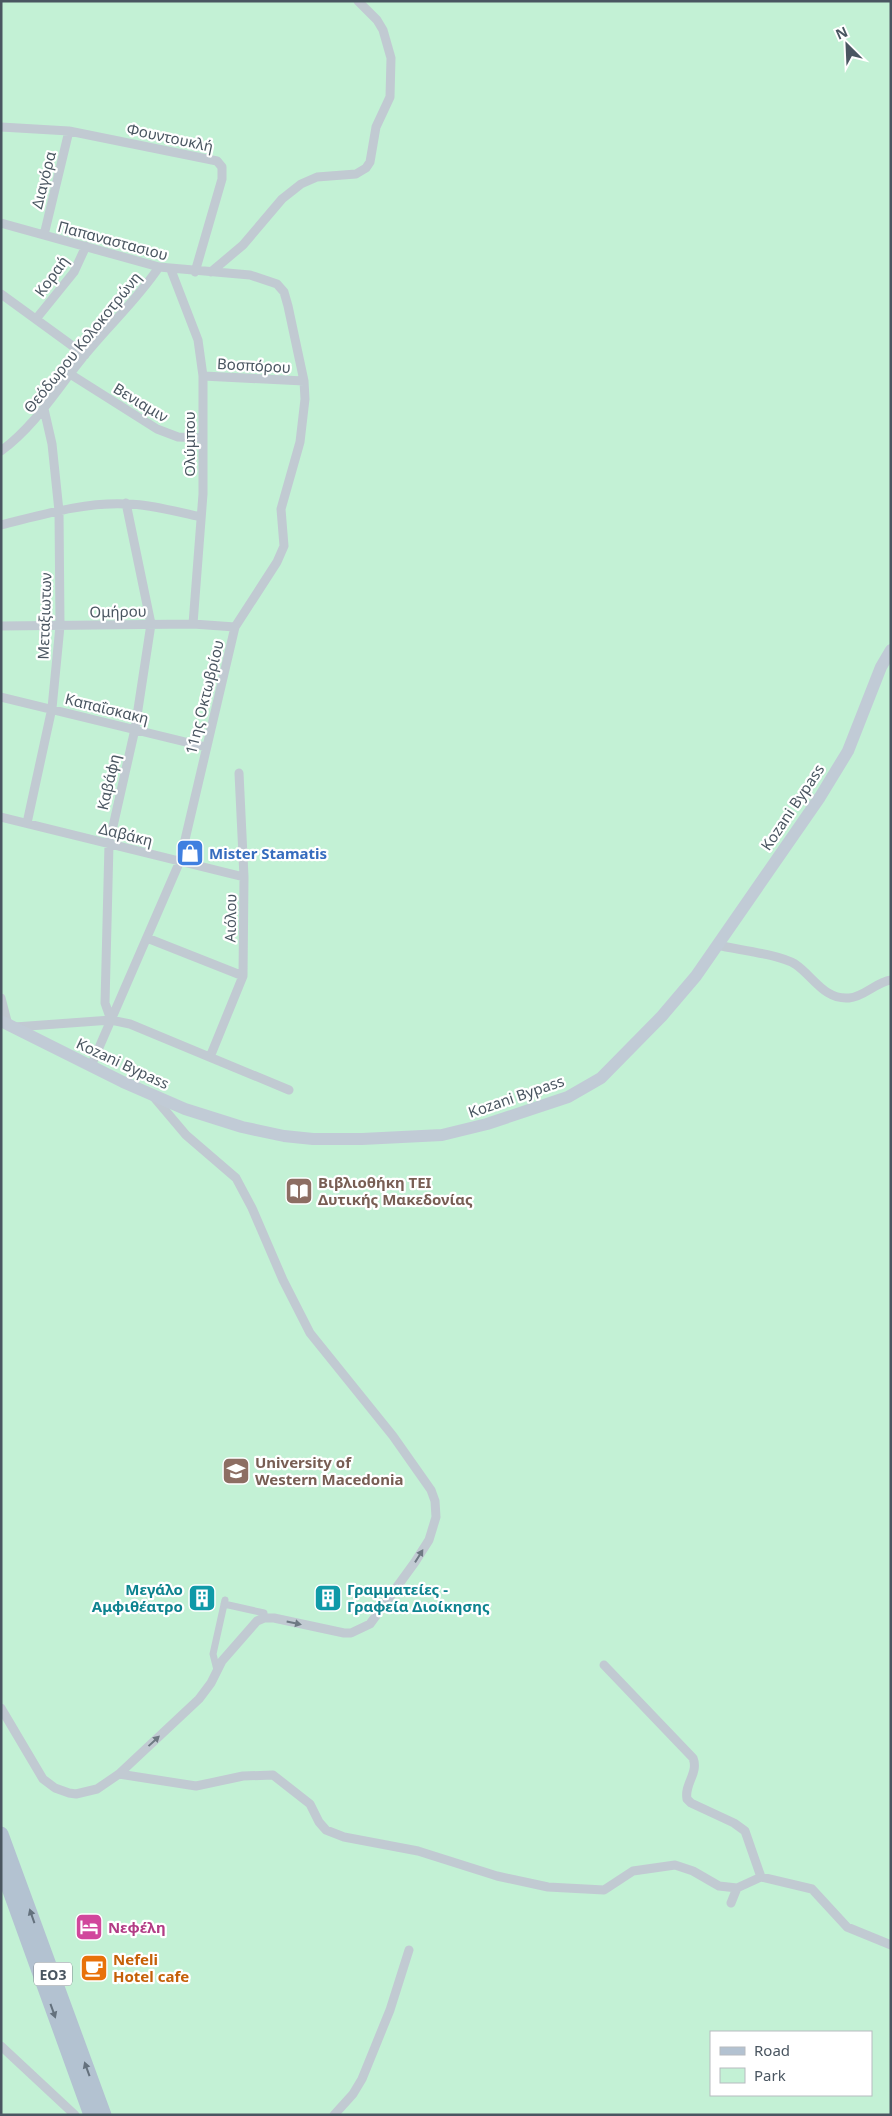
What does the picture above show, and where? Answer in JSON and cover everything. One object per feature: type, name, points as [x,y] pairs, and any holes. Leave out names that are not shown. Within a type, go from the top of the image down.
[{"type":"main road","name":"Kozani Bypass","points":[[7,1024],[151,1094],[218,1120],[284,1136],[313,1139],[408,1138],[467,1130],[554,1103],[593,1083],[662,1016],[696,976],[816,803],[848,751],[881,667],[891,650]]},
{"type":"main road","name":"ΕΟ3","points":[[1,1834],[104,2115]]},
{"type":"main road","name":"ΕΟ3","points":[[1,1866],[91,2115]]},
{"type":"street","points":[[211,272],[243,245],[282,199],[301,184],[317,177],[356,174],[366,168],[370,162],[376,127],[390,97],[391,58],[387,41],[377,20],[358,1]]},
{"type":"street","name":"Φουντουκλή","points":[[1,127],[69,131],[205,157],[220,164],[222,167],[222,179],[195,272]]},
{"type":"street","name":"Διαγόρα","points":[[44,235],[69,131]]},
{"type":"street","name":"Παπαναστασιου","points":[[1,223],[171,270],[250,275]]},
{"type":"street","name":"Κοραή","points":[[36,319],[74,272],[86,246]]},
{"type":"street","name":"Θεόδωρου Κολοκοτρώνη","points":[[1,451],[32,424],[85,355],[147,285],[159,267]]},
{"type":"street","name":"Ολύμπου","points":[[171,270],[198,340],[203,376],[201,517],[192,624]]},
{"type":"street","name":"11ης Οκτωβρίου","points":[[111,1020],[180,861],[235,627],[277,562],[284,546],[282,509],[300,442],[305,399],[304,381],[284,292],[277,284],[250,275]]},
{"type":"street","points":[[1,294],[85,355]]},
{"type":"street","name":"Βενιαμιν","points":[[70,374],[157,429],[178,438],[202,438]]},
{"type":"street","name":"Βοσπόρου","points":[[203,376],[304,381]]},
{"type":"street","name":"Μεταξιωτων","points":[[28,823],[52,708],[60,626],[59,511],[52,444],[44,409]]},
{"type":"street","points":[[1,525],[59,511],[101,504],[126,504],[201,517]]},
{"type":"street","name":"Καβάφη","points":[[111,1020],[105,1003],[109,844],[135,729],[151,624],[126,504]]},
{"type":"street","name":"Ομήρου","points":[[1,626],[192,624],[235,627]]},
{"type":"street","name":"Καπαΐσκακη","points":[[1,697],[206,747]]},
{"type":"street","name":"Αιόλου","points":[[210,1057],[243,976],[244,878],[239,773]]},
{"type":"street","name":"Δαβάκη","points":[[1,817],[244,878]]},
{"type":"street","points":[[147,938],[243,976]]},
{"type":"street","points":[[717,945],[782,958],[794,964],[822,989],[837,997],[853,998],[891,980]]},
{"type":"street","points":[[1,998],[7,1024],[111,1020],[130,1024],[288,1090]]},
{"type":"street","points":[[91,1066],[111,1020]]},
{"type":"street","points":[[1,1708],[43,1779],[55,1788],[69,1793],[88,1792],[105,1784],[119,1774],[199,1699],[211,1683],[217,1670],[249,1628],[264,1618],[274,1618],[344,1633],[363,1628],[374,1619],[415,1562],[433,1528],[436,1509],[431,1490],[393,1436],[310,1333],[283,1280],[252,1208],[239,1183],[228,1169],[186,1135],[151,1094]]},
{"type":"street","points":[[217,1670],[213,1654],[225,1602],[264,1614],[264,1618]]},
{"type":"street","points":[[604,1665],[693,1758],[695,1772],[687,1788],[687,1799],[691,1803],[734,1823],[745,1831],[760,1877]]},
{"type":"street","points":[[119,1774],[196,1786],[243,1776],[273,1775],[310,1804],[321,1826],[333,1834],[362,1842],[418,1850],[459,1866],[548,1887],[604,1890],[633,1871],[675,1865],[693,1871],[719,1886],[736,1888],[760,1877],[812,1889],[848,1927],[891,1945]]},
{"type":"street","points":[[731,1902],[736,1888]]},
{"type":"street","points":[[334,2115],[353,2094],[362,2079],[390,2010],[409,1950]]},
{"type":"street","points":[[1,2046],[75,2115]]},
{"type":"green space","points":[[1,1],[891,1],[891,2115],[1,2115]]},
{"type":"place","name":"Mister Stamatis","points":[[190,853]]},
{"type":"place","name":"Βιβλιοθήκη ΤΕΙ Δυτικής Μακεδονίας","points":[[299,1191]]},
{"type":"place","name":"University of Western Macedonia","points":[[236,1471]]},
{"type":"place","name":"Μεγάλο Αμφιθέατρο","points":[[202,1598]]},
{"type":"place","name":"Γραμματείες - Γραφεία Διοίκησης","points":[[328,1598]]},
{"type":"place","name":"Νεφέλη","points":[[89,1927]]},
{"type":"place","name":"Nefeli Hotel cafe","points":[[94,1968]]}]
